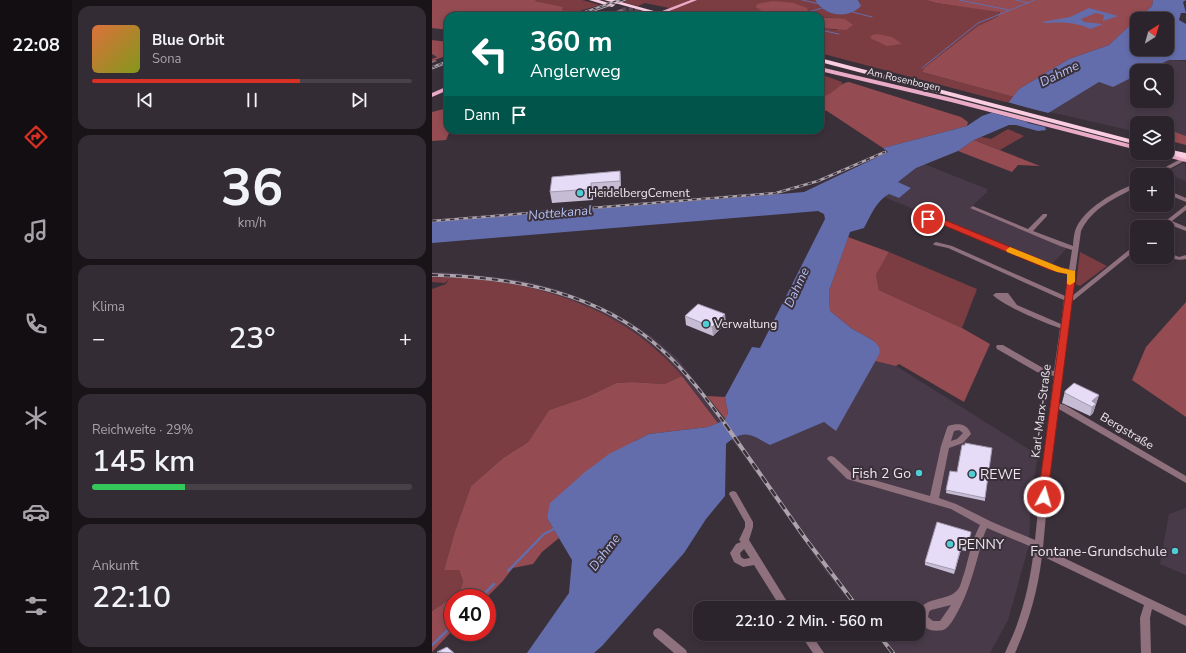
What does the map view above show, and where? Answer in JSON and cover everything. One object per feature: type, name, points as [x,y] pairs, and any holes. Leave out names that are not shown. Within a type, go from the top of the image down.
[{"type":"highway","points":[[594,0],[638,12]]},
{"type":"highway","points":[[606,0],[652,12]]},
{"type":"highway","points":[[824,57],[987,104]]},
{"type":"highway","points":[[824,61],[1130,141]]},
{"type":"highway","points":[[1070,126],[1130,137]]},
{"type":"highway","points":[[1174,150],[1186,150]]},
{"type":"highway","points":[[1174,153],[1186,158]]},
{"type":"main road","points":[[664,12],[695,0]]},
{"type":"main road","name":"Am Rosenbogen","points":[[824,70],[987,104]]},
{"type":"main road","points":[[432,95],[444,90]]},
{"type":"main road","points":[[1070,126],[1130,146]]},
{"type":"street","points":[[617,12],[622,10]]},
{"type":"street","points":[[1167,168],[1186,158]]},
{"type":"street","name":"Karl-Marx-Straße","points":[[1010,653],[1024,621],[1039,548],[1058,375],[1079,228],[1088,215],[1130,189]]},
{"type":"street","points":[[1174,195],[1186,200]]},
{"type":"street","points":[[1170,220],[1186,207]]},
{"type":"street","points":[[973,208],[1075,249]]},
{"type":"street","points":[[1029,231],[1045,215]]},
{"type":"street","points":[[928,219],[937,220],[1053,268],[1072,272]]},
{"type":"street","points":[[1174,224],[1186,229]]},
{"type":"street","points":[[936,244],[950,247],[1068,299],[1074,297],[1130,252]]},
{"type":"street","points":[[1174,257],[1179,259],[1186,257]]},
{"type":"street","points":[[1014,305],[1065,327]]},
{"type":"street","points":[[1000,347],[1040,370],[1058,375]]},
{"type":"street","name":"Bergstraße","points":[[1055,405],[1066,409],[1186,480]]},
{"type":"street","points":[[934,500],[945,446]]},
{"type":"street","points":[[832,459],[850,477],[953,506],[1186,621]]},
{"type":"street","points":[[733,494],[749,522],[750,527],[744,540],[782,601]]},
{"type":"street","points":[[960,593],[970,570],[979,533],[986,523]]},
{"type":"street","points":[[746,544],[739,547],[735,553],[736,559],[743,563],[757,561]]},
{"type":"street","points":[[1146,653],[1146,618],[1149,603]]},
{"type":"street","points":[[658,633],[682,653]]},
{"type":"street","points":[[810,641],[819,653]]},
{"type":"shaded area","points":[[432,0],[536,0],[535,1],[563,7],[562,10],[564,12],[444,12],[444,30],[432,28]]},
{"type":"shaded area","points":[[582,0],[600,5],[576,12],[564,12],[562,7],[534,1]]},
{"type":"shaded area","points":[[616,0],[628,0],[594,12],[581,12]]},
{"type":"shaded area","points":[[628,0],[815,0],[826,10],[832,13],[840,14],[860,2],[858,0],[926,0],[936,3],[1000,11],[997,17],[978,26],[925,67],[922,72],[1014,97],[1009,103],[824,54],[824,28],[837,30],[834,18],[824,17],[824,12],[669,12],[674,9],[645,3],[638,6],[623,2]]},
{"type":"shaded area","points":[[926,0],[1153,0],[1152,6],[1145,12],[1130,12],[1130,26],[1109,45],[1069,59],[1019,89],[1014,97],[922,72],[925,67],[978,26],[997,17],[1000,12],[936,3]]},
{"type":"shaded area","points":[[773,1],[794,3],[807,8],[808,12],[764,12],[756,7],[757,4]]},
{"type":"shaded area","points":[[824,17],[845,19],[853,25],[846,30],[824,28]]},
{"type":"shaded area","points":[[878,34],[892,37],[902,44],[887,46],[870,38],[872,35]]},
{"type":"shaded area","points":[[432,40],[444,42],[444,56],[432,61],[432,59],[437,57],[432,54]]},
{"type":"shaded area","points":[[1169,60],[1186,61],[1186,136],[1174,132],[1174,116],[1130,116],[1130,130],[1050,112],[1099,82],[1113,87],[1130,78],[1130,108],[1174,108],[1174,64],[1161,64]]},
{"type":"shaded area","points":[[824,75],[842,82],[842,84],[828,96],[824,96]]},
{"type":"shaded area","points":[[849,82],[961,117],[968,122],[967,126],[883,148],[824,110],[824,96]]},
{"type":"shaded area","points":[[444,109],[444,134],[449,134],[446,140],[432,141],[432,112]]},
{"type":"shaded area","points":[[1008,129],[1024,136],[1000,150],[974,140],[981,137],[991,139]]},
{"type":"shaded area","points":[[1174,132],[1186,136],[1186,145],[1174,142]]},
{"type":"shaded area","points":[[974,140],[1040,166],[1018,165],[1012,172],[958,151]]},
{"type":"shaded area","points":[[1185,162],[1186,181],[1174,176],[1174,168]]},
{"type":"shaded area","points":[[924,164],[987,189],[987,192],[970,208],[1067,248],[1051,265],[884,197],[889,194],[899,198],[911,188],[898,182],[916,168]]},
{"type":"shaded area","points":[[848,237],[889,252],[876,275],[879,290],[962,328],[990,344],[964,402],[899,364],[896,366],[875,361],[880,353],[874,341],[851,328],[830,311],[829,291]]},
{"type":"shaded area","points":[[889,252],[977,289],[962,328],[879,290],[876,275]]},
{"type":"shaded area","points":[[1080,252],[1107,266],[1080,286],[1076,284]]},
{"type":"shaded area","points":[[432,272],[461,273],[534,283],[562,291],[615,313],[651,336],[678,359],[736,435],[749,434],[770,445],[824,422],[836,430],[875,361],[896,366],[1038,455],[1031,496],[1029,545],[1008,620],[990,653],[891,653],[882,641],[925,641],[925,601],[849,601],[823,568],[744,456],[682,376],[658,350],[628,328],[585,305],[544,291],[494,280],[432,277]]},
{"type":"shaded area","points":[[432,277],[467,278],[501,282],[535,289],[569,299],[600,313],[630,330],[658,351],[682,376],[664,384],[632,382],[616,383],[587,397],[549,410],[528,442],[503,458],[471,486],[455,531],[444,570],[459,570],[463,581],[461,589],[444,589],[444,603],[432,611],[432,289],[446,284],[449,279],[445,283],[432,282]]},
{"type":"shaded area","points":[[1186,302],[1186,417],[1132,380],[1146,347]]},
{"type":"shaded area","points":[[682,376],[718,423],[708,427],[649,434],[635,441],[547,518],[559,538],[542,552],[533,564],[513,568],[495,589],[461,589],[463,581],[459,570],[444,570],[455,531],[471,486],[503,458],[528,442],[549,410],[587,397],[616,383],[632,382],[664,384]]},
{"type":"shaded area","points":[[707,396],[725,397],[728,413],[726,420]]},
{"type":"shaded area","name":"Fontane-Grundschule","points":[[1186,508],[1186,575],[1160,564],[1169,514]]},
{"type":"shaded area","points":[[444,603],[444,639],[432,652],[432,611]]},
{"type":"water","points":[[815,0],[858,0],[861,6],[850,13],[837,14],[825,10],[819,6]]},
{"type":"water","points":[[1153,0],[1186,0],[1183,2],[1186,13],[1181,13],[1179,20],[1186,24],[1186,60],[1169,60],[1161,64],[1130,64],[1130,78],[1113,87],[1099,82],[1048,113],[1035,110],[1022,118],[1028,123],[1045,127],[1046,130],[1038,131],[1016,125],[1009,125],[974,140],[958,151],[916,168],[898,182],[911,188],[899,198],[889,194],[884,197],[874,209],[864,228],[850,232],[829,291],[830,311],[851,328],[874,341],[879,347],[880,353],[836,431],[824,422],[770,445],[758,438],[748,435],[738,436],[726,444],[725,496],[706,519],[684,553],[602,646],[594,653],[527,653],[569,593],[572,560],[547,518],[550,503],[585,472],[609,454],[649,434],[708,427],[725,420],[728,413],[725,397],[752,347],[760,348],[825,219],[824,214],[818,211],[432,243],[432,222],[804,192],[888,152],[883,148],[967,126],[982,116],[999,110],[1009,102],[1019,89],[1069,59],[1109,45],[1130,26],[1130,56],[1174,56],[1174,12],[1145,12],[1152,6]]},
{"type":"water","points":[[1089,8],[1118,16],[1103,21],[1104,15],[1096,13],[1081,19],[1084,22],[1103,24],[1091,29],[1073,24],[1042,22],[1070,17]]},
{"type":"pier","points":[[1007,102],[1051,114],[1047,115],[1035,112],[1025,118],[1047,127],[989,112]]},
{"type":"building","points":[[620,171],[620,181],[591,183],[591,189],[550,192],[552,177]]},
{"type":"building","points":[[698,304],[725,314],[712,327],[685,316]]},
{"type":"building","points":[[1074,383],[1099,395],[1092,401],[1096,404],[1092,407],[1065,393],[1065,391]]},
{"type":"building","name":"REWE","points":[[965,443],[992,448],[985,498],[946,490],[950,471],[957,472],[962,445],[965,445]]},
{"type":"building","name":"PENNY","points":[[937,522],[971,532],[967,548],[961,547],[955,570],[925,562]]},
{"type":"building","points":[[447,647],[454,653],[437,652]]},
{"type":"waterway","points":[[802,0],[820,4]]},
{"type":"waterway","points":[[959,0],[1009,10]]},
{"type":"waterway","points":[[1016,0],[1028,3]]},
{"type":"waterway","points":[[1028,3],[1035,0]]},
{"type":"waterway","points":[[922,68],[978,23],[1028,3]]},
{"type":"waterway","points":[[808,12],[822,8]]},
{"type":"waterway","points":[[852,12],[872,17]]},
{"type":"waterway","points":[[824,31],[839,34]]},
{"type":"waterway","points":[[508,571],[544,534],[556,528]]},
{"type":"waterway","points":[[489,589],[494,584]]},
{"type":"waterway","points":[[432,645],[444,634]]},
{"type":"tunnel","points":[[622,10],[633,9],[644,12]]},
{"type":"tram line","points":[[592,12],[626,0]]},
{"type":"tram line","points":[[432,69],[444,64]]},
{"type":"railway","points":[[584,12],[619,0]]},
{"type":"railway","points":[[432,67],[444,62]]},
{"type":"railway","points":[[432,221],[776,193],[818,181],[885,152]]},
{"type":"railway","points":[[432,275],[463,276],[524,284],[554,291],[583,301],[610,314],[637,330],[670,357],[695,385],[726,425]]},
{"type":"railway","points":[[725,424],[805,538],[853,601]]},
{"type":"railway","points":[[884,641],[893,653]]},
{"type":"slow traffic","points":[[1010,250],[1060,270],[1072,272],[1070,282]]},
{"type":"place","name":"HeidelbergCement","points":[[580,193]]},
{"type":"place","name":"Verwaltung","points":[[706,324]]},
{"type":"place","name":"Fish 2 Go","points":[[919,473]]},
{"type":"place","name":"REWE","points":[[972,474]]},
{"type":"place","name":"PENNY","points":[[950,544]]},
{"type":"place","name":"Fontane-Grundschule","points":[[1175,551]]},
{"type":"route","points":[[928,219],[937,220],[1053,268],[1072,272],[1044,497]]},
{"type":"water label","name":"Dahme","points":[[1059,73]]},
{"type":"water label","name":"Nottekanal","points":[[560,212]]},
{"type":"water label","name":"Dahme","points":[[796,287]]},
{"type":"water label","name":"Dahme","points":[[604,552]]}]
